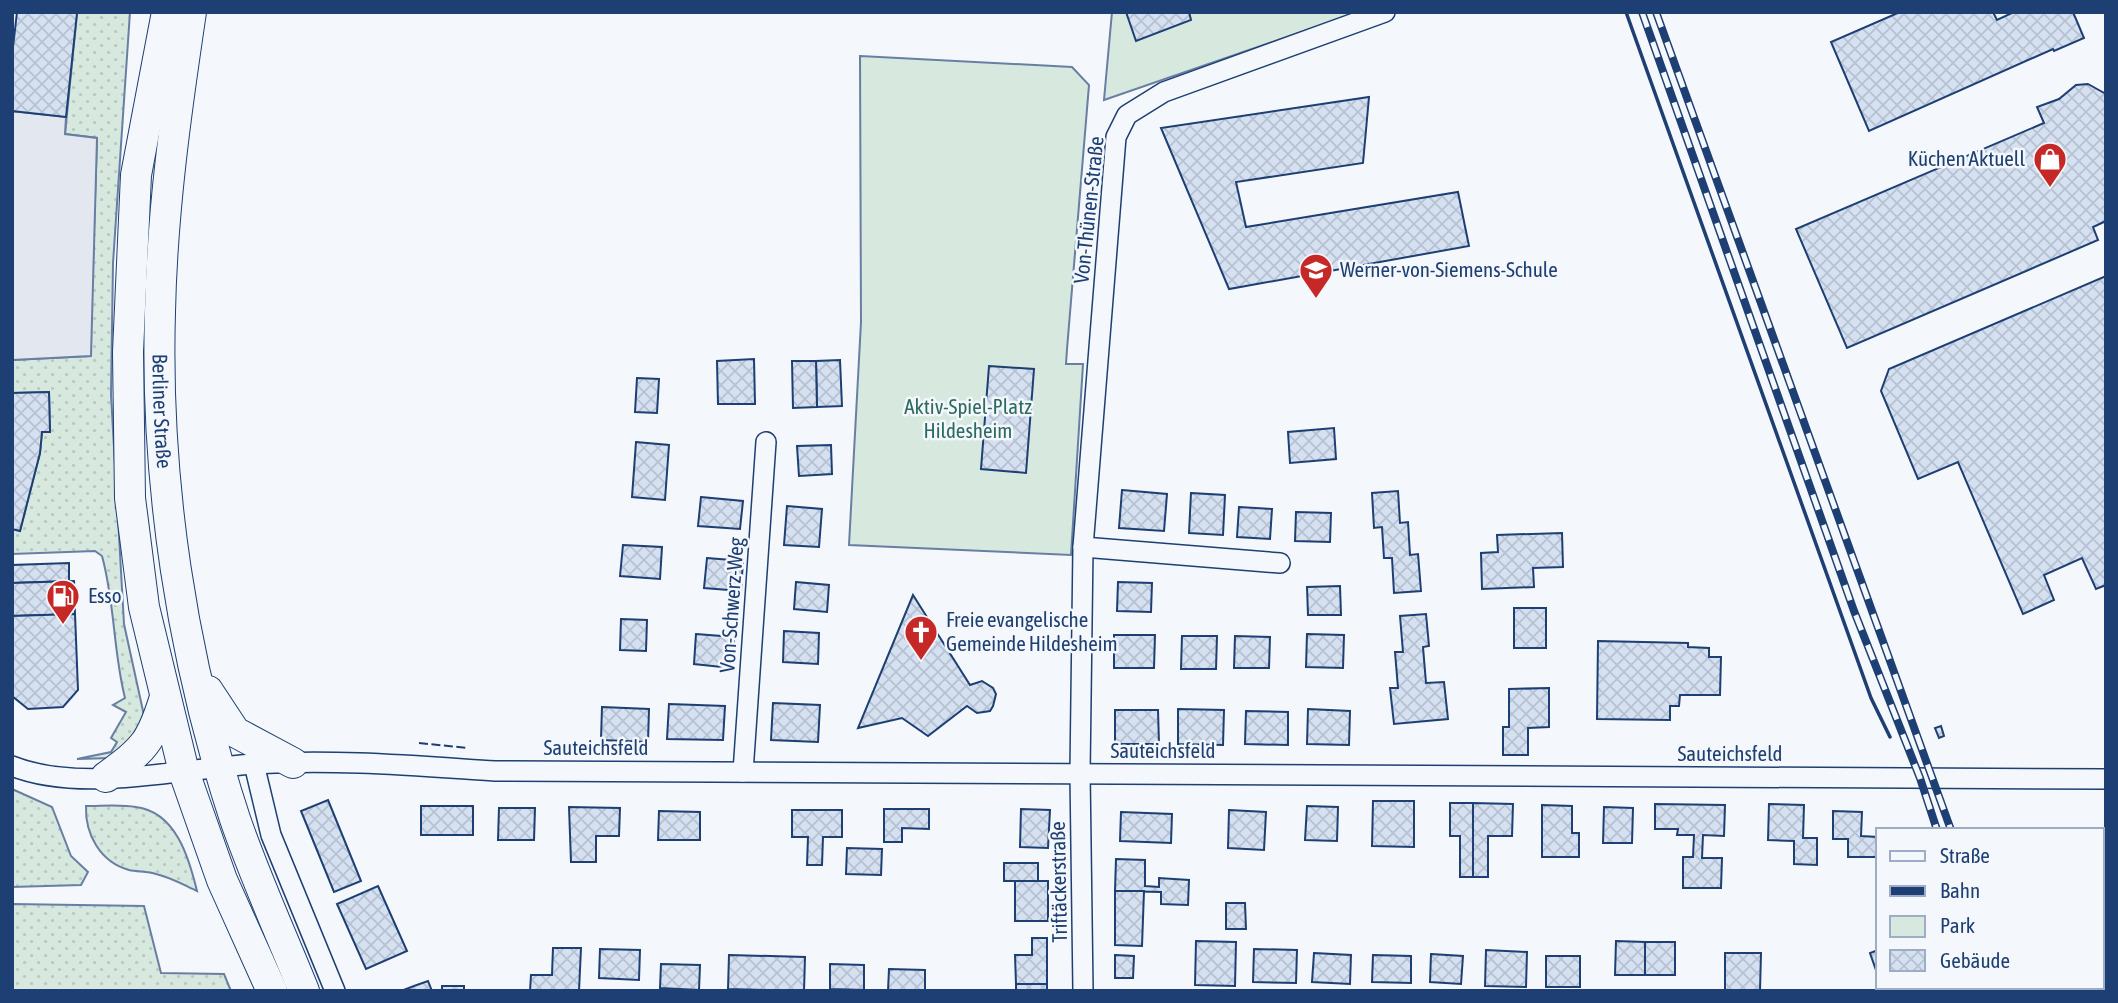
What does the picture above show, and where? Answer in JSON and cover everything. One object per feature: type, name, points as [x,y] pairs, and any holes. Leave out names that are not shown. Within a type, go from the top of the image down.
[{"type":"main road","points":[[136,176],[145,12]]},
{"type":"main road","name":"Berliner Straße","points":[[167,12],[136,176],[128,352],[129,474],[142,594],[184,772],[222,880],[272,991]]},
{"type":"main road","name":"Berliner Straße","points":[[191,12],[168,184],[159,314],[160,378],[170,513],[198,677],[221,768],[252,864],[304,991]]},
{"type":"main road","points":[[198,677],[236,732],[293,763]]},
{"type":"main road","points":[[106,777],[141,751],[155,729],[165,696]]},
{"type":"street","name":"Von-Thünen-Straße","points":[[1080,773],[1083,547],[1116,137],[1127,115],[1164,92],[1385,12]]},
{"type":"street","name":"Von-Schwerz-Weg","points":[[743,772],[766,442]]},
{"type":"street","points":[[1083,547],[1280,563]]},
{"type":"street","name":"Sauteichsfeld","points":[[221,768],[254,764],[376,763],[495,771],[2106,779]]},
{"type":"street","points":[[254,764],[271,835],[335,991]]},
{"type":"street","points":[[12,766],[29,773],[72,778],[221,768]]},
{"type":"street","name":"Triftäckerstraße","points":[[1080,773],[1083,991]]},
{"type":"green space","points":[[71,12],[130,12],[113,263],[111,395],[124,624],[145,720],[144,732],[112,758],[77,759],[111,752],[117,742],[111,738],[126,712],[113,705],[125,698],[102,556],[95,551],[12,554],[12,529],[20,531],[40,453],[42,432],[50,431],[49,392],[12,393],[12,360],[90,356],[97,138],[65,134],[77,13]]},
{"type":"green space","points":[[1112,12],[1359,12],[1104,100]]},
{"type":"green space","name":"Aktiv-Spiel-Platz Hildesheim","points":[[860,56],[1072,67],[1089,85],[1066,364],[1083,364],[1071,555],[849,545],[861,322]]},
{"type":"green space","points":[[12,789],[52,807],[71,856],[88,872],[81,885],[12,887]]},
{"type":"green space","points":[[86,806],[136,807],[161,818],[171,827],[185,851],[197,891],[166,877],[129,870],[110,861],[96,846],[88,827]]},
{"type":"green space","points":[[12,904],[144,906],[161,973],[224,974],[231,991],[12,991]]},
{"type":"shaded area","points":[[12,111],[66,117],[65,134],[97,138],[91,356],[12,360]]},
{"type":"building","points":[[17,12],[77,13],[66,117],[12,111],[12,56]]},
{"type":"building","points":[[1126,12],[1189,12],[1191,20],[1136,41]]},
{"type":"building","points":[[1900,12],[1993,12],[1997,20],[2014,12],[2073,12],[2084,38],[2054,51],[2053,49],[1869,131],[1831,42]]},
{"type":"building","points":[[2088,84],[2106,94],[2106,221],[2093,227],[2098,240],[1847,348],[1796,229],[2044,123],[2037,107],[2059,99],[2076,85]]},
{"type":"building","points":[[1369,97],[1363,163],[1236,182],[1246,227],[1458,192],[1469,246],[1229,289],[1161,128]]},
{"type":"building","points":[[2106,276],[2106,585],[2096,589],[2082,558],[2044,575],[2054,600],[2023,614],[1958,462],[1918,479],[1881,391],[1889,369]]},
{"type":"building","points":[[754,359],[755,404],[718,404],[717,361]]},
{"type":"building","points":[[840,360],[842,406],[817,407],[816,361]]},
{"type":"building","points":[[792,361],[816,361],[817,407],[793,408]]},
{"type":"building","points":[[989,366],[1034,369],[1026,473],[981,469]]},
{"type":"building","points":[[637,378],[659,379],[657,413],[635,412]]},
{"type":"building","points":[[49,392],[50,432],[42,432],[40,453],[20,531],[12,529],[12,393]]},
{"type":"building","points":[[1334,428],[1336,459],[1290,463],[1288,432]]},
{"type":"building","points":[[636,442],[669,445],[665,500],[632,497]]},
{"type":"building","points":[[831,445],[832,474],[799,476],[797,446]]},
{"type":"building","points":[[1122,490],[1167,494],[1164,531],[1119,528]]},
{"type":"building","points":[[1398,491],[1400,523],[1408,522],[1410,555],[1418,554],[1421,591],[1394,593],[1392,558],[1384,558],[1382,527],[1374,528],[1372,493]]},
{"type":"building","points":[[1191,493],[1225,495],[1223,535],[1189,533]]},
{"type":"building","points":[[701,497],[743,501],[740,529],[698,526]]},
{"type":"building","points":[[787,506],[822,509],[819,547],[784,545]]},
{"type":"building","points":[[1239,507],[1272,509],[1270,539],[1237,537]]},
{"type":"building","points":[[1296,512],[1331,513],[1330,542],[1295,541]]},
{"type":"building","points":[[1562,533],[1563,567],[1533,568],[1534,587],[1482,589],[1481,553],[1498,552],[1497,535]]},
{"type":"building","points":[[623,545],[662,547],[660,579],[620,576]]},
{"type":"building","points":[[707,558],[743,561],[741,591],[704,588]]},
{"type":"building","points":[[69,563],[69,581],[12,583],[12,565]]},
{"type":"building","points":[[74,581],[75,614],[12,616],[12,583]]},
{"type":"building","points":[[796,582],[829,585],[827,612],[794,609]]},
{"type":"building","points":[[1118,582],[1152,583],[1151,612],[1117,611]]},
{"type":"building","points":[[1340,586],[1341,615],[1308,615],[1307,587]]},
{"type":"building","name":"Freie evangelische Gemeinde Hildesheim","points":[[913,595],[970,685],[982,681],[993,688],[996,694],[993,706],[990,711],[977,713],[967,706],[928,736],[902,718],[858,728]]},
{"type":"building","points":[[1514,608],[1546,608],[1546,648],[1514,648]]},
{"type":"building","points":[[75,614],[78,690],[63,707],[28,709],[12,696],[12,616]]},
{"type":"building","points":[[1426,614],[1429,646],[1423,647],[1426,683],[1444,682],[1448,719],[1394,724],[1390,688],[1398,688],[1395,652],[1403,652],[1400,616]]},
{"type":"building","points":[[621,619],[647,620],[646,651],[620,650]]},
{"type":"building","points":[[784,631],[819,633],[818,664],[783,662]]},
{"type":"building","points":[[696,634],[734,637],[731,668],[694,664]]},
{"type":"building","points":[[1307,634],[1344,635],[1343,668],[1306,667]]},
{"type":"building","points":[[1114,635],[1155,635],[1154,668],[1114,668]]},
{"type":"building","points":[[1182,636],[1217,636],[1216,669],[1181,669]]},
{"type":"building","points":[[1235,636],[1270,637],[1269,668],[1234,668]]},
{"type":"building","points":[[1598,641],[1688,643],[1688,647],[1709,648],[1709,657],[1721,657],[1720,695],[1680,695],[1679,706],[1670,706],[1670,720],[1597,719]]},
{"type":"building","points":[[1549,688],[1549,727],[1528,728],[1528,755],[1503,755],[1503,727],[1509,727],[1509,689]]},
{"type":"building","points":[[773,703],[820,705],[818,742],[771,740]]},
{"type":"building","points":[[669,704],[725,706],[723,740],[667,739]]},
{"type":"building","points":[[602,707],[649,709],[648,742],[601,740]]},
{"type":"building","points":[[1178,709],[1224,710],[1223,745],[1178,744]]},
{"type":"building","points":[[1308,709],[1350,711],[1349,745],[1307,744]]},
{"type":"building","points":[[1115,710],[1158,710],[1159,744],[1115,744]]},
{"type":"building","points":[[1246,711],[1288,712],[1288,745],[1245,744]]},
{"type":"building","points":[[1941,726],[1944,736],[1939,738],[1935,728]]},
{"type":"building","points":[[328,800],[361,881],[334,892],[301,811]]},
{"type":"building","points":[[1373,801],[1414,801],[1414,847],[1372,846]]},
{"type":"building","points":[[1450,803],[1473,803],[1473,877],[1460,877],[1460,836],[1450,836]]},
{"type":"building","points":[[1473,803],[1513,804],[1512,836],[1488,836],[1488,877],[1473,877]]},
{"type":"building","points":[[1655,804],[1725,805],[1724,836],[1703,835],[1702,858],[1722,858],[1721,888],[1683,888],[1683,857],[1693,857],[1694,835],[1677,835],[1678,829],[1655,829]]},
{"type":"building","points":[[1769,804],[1804,805],[1803,838],[1817,838],[1817,865],[1794,864],[1794,841],[1768,840]]},
{"type":"building","points":[[1542,805],[1572,806],[1572,833],[1579,833],[1579,857],[1542,857]]},
{"type":"building","points":[[421,806],[473,806],[473,835],[421,835]]},
{"type":"building","points":[[1307,806],[1338,807],[1337,841],[1305,840]]},
{"type":"building","points":[[569,807],[620,808],[619,836],[596,836],[596,862],[571,862]]},
{"type":"building","points":[[1604,807],[1633,808],[1632,843],[1603,843]]},
{"type":"building","points":[[499,808],[535,808],[534,840],[498,840]]},
{"type":"building","points":[[884,809],[929,809],[929,829],[902,828],[902,842],[884,842]]},
{"type":"building","points":[[1021,809],[1050,810],[1048,848],[1020,847]]},
{"type":"building","points":[[792,810],[842,810],[842,837],[823,837],[822,865],[807,865],[808,837],[792,837]]},
{"type":"building","points":[[1229,810],[1266,812],[1264,850],[1228,848]]},
{"type":"building","points":[[659,811],[700,812],[700,840],[658,840]]},
{"type":"building","points":[[1833,811],[1862,812],[1861,836],[1876,837],[1876,857],[1848,857],[1848,839],[1833,839]]},
{"type":"building","points":[[1121,812],[1172,814],[1171,843],[1120,841]]},
{"type":"building","points":[[847,848],[882,849],[881,875],[846,874]]},
{"type":"building","points":[[1116,859],[1145,860],[1145,886],[1159,887],[1159,878],[1189,880],[1188,905],[1161,904],[1161,892],[1115,891]]},
{"type":"building","points":[[1004,863],[1038,863],[1038,881],[1004,881]]},
{"type":"building","points":[[1015,881],[1048,881],[1048,921],[1015,921]]},
{"type":"building","points":[[378,886],[407,951],[366,969],[337,904]]},
{"type":"building","points":[[1115,891],[1144,891],[1142,946],[1115,945]]},
{"type":"building","points":[[1226,903],[1245,903],[1246,929],[1226,929]]},
{"type":"building","points":[[1032,938],[1047,938],[1047,984],[1016,984],[1015,955],[1032,955]]},
{"type":"building","points":[[1196,941],[1236,942],[1235,986],[1195,985]]},
{"type":"building","points":[[1616,941],[1645,942],[1645,975],[1615,975]]},
{"type":"building","points":[[1645,942],[1675,942],[1675,975],[1645,975]]},
{"type":"building","points":[[553,948],[581,948],[579,991],[530,991],[531,975],[552,975]]},
{"type":"building","points":[[600,949],[640,950],[639,980],[599,978]]},
{"type":"building","points":[[1254,949],[1297,950],[1296,983],[1253,982]]},
{"type":"building","points":[[1486,950],[1527,952],[1526,987],[1485,986]]},
{"type":"building","points":[[1876,951],[1876,970],[1870,953]]},
{"type":"building","points":[[1314,953],[1351,955],[1350,984],[1312,982]]},
{"type":"building","points":[[1725,953],[1761,953],[1760,991],[1725,991]]},
{"type":"building","points":[[1431,954],[1463,956],[1461,984],[1430,982]]},
{"type":"building","points":[[729,955],[805,957],[804,991],[728,989]]},
{"type":"building","points":[[1115,955],[1134,956],[1133,978],[1115,978]]},
{"type":"building","points":[[1373,955],[1411,956],[1411,983],[1372,982]]},
{"type":"building","points":[[1546,956],[1580,956],[1580,987],[1546,987]]},
{"type":"building","points":[[661,964],[700,965],[699,990],[660,988]]},
{"type":"building","points":[[830,964],[864,965],[864,990],[830,989]]},
{"type":"building","points":[[889,969],[925,970],[925,991],[888,991]]},
{"type":"building","points":[[428,981],[432,991],[401,991],[414,986]]},
{"type":"building","points":[[1016,984],[1047,984],[1047,991],[1016,991]]},
{"type":"building","points":[[442,986],[464,986],[464,991],[442,991]]},
{"type":"building","points":[[1883,989],[1911,989],[1906,991]]},
{"type":"railway","points":[[1642,12],[1854,611],[1920,778],[1936,828]]},
{"type":"railway","points":[[1656,12],[1950,828]]},
{"type":"fence","points":[[419,743],[468,748]]},
{"type":"wall","points":[[1626,12],[1871,698],[1890,737]]},
{"type":"place","name":"Küchen Aktuell","points":[[2050,189]]},
{"type":"place","name":"Werner-von-Siemens-Schule","points":[[1316,300]]},
{"type":"place","name":"Esso","points":[[63,626]]},
{"type":"place","name":"Freie evangelische Gemeinde Hildesheim","points":[[921,662]]}]
